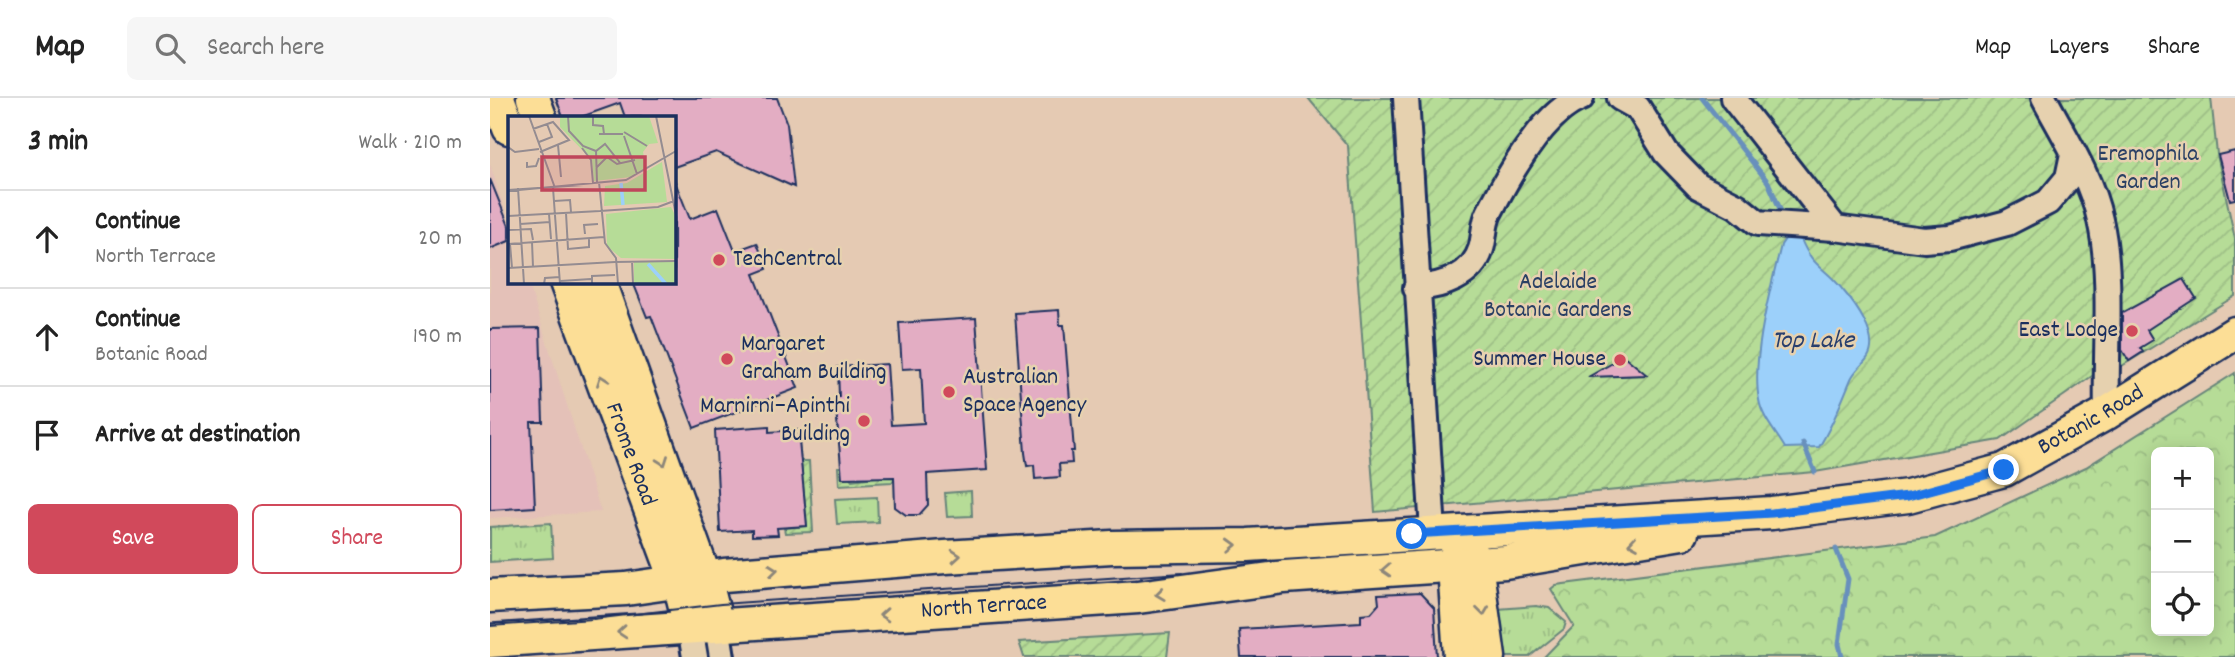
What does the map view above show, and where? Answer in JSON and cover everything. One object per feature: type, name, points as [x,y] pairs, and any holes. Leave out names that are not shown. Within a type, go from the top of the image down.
[{"type":"main road","points":[[498,98],[508,125]]},
{"type":"main road","points":[[533,98],[540,116]]},
{"type":"main road","name":"Frome Road","points":[[567,284],[691,580]]},
{"type":"main road","name":"Frome Road","points":[[600,284],[691,580],[701,636]]},
{"type":"main road","name":"Botanic Road","points":[[1447,532],[1772,513],[1908,496],[2004,470],[2107,413],[2235,333]]},
{"type":"main road","name":"Botanic Road","points":[[1465,565],[1641,542],[1772,513]]},
{"type":"main road","points":[[490,596],[626,589],[825,565],[1000,553],[1248,545],[1447,532],[1465,565],[1489,657]]},
{"type":"main road","points":[[1460,657],[1465,565]]},
{"type":"main road","name":"North Terrace","points":[[490,641],[701,636],[1138,597],[1283,577],[1465,565]]},
{"type":"street","points":[[1406,98],[1416,288],[1447,532]]},
{"type":"street","points":[[1416,288],[1453,280],[1476,260],[1489,214],[1537,135],[1555,113],[1581,98]]},
{"type":"street","points":[[1620,98],[1638,108],[1666,153],[1698,186],[1737,206],[1758,223],[1835,228],[1886,236],[1939,240],[1989,229],[2066,198],[2094,201]]},
{"type":"street","points":[[1733,98],[1835,228]]},
{"type":"street","points":[[2043,98],[2073,154],[2094,201],[2102,228],[2106,262],[2107,413]]},
{"type":"street","points":[[2040,207],[2063,187],[2073,154]]},
{"type":"street","points":[[701,636],[722,657]]},
{"type":"shaded area","points":[[490,164],[508,221],[508,284],[529,284],[601,512],[490,518]]},
{"type":"green space","name":"Adelaide Botanic Gardens","points":[[1308,98],[2211,98],[2217,154],[2235,239],[2235,296],[2112,372],[2098,372],[2000,440],[1815,472],[1375,512],[1348,146]]},
{"type":"green space","points":[[2235,373],[2235,657],[1544,657],[1574,626],[1551,589],[1556,585],[1935,537],[2086,467]]},
{"type":"green space","points":[[801,461],[809,461],[813,532],[785,533],[784,528],[807,526]]},
{"type":"green space","points":[[838,467],[842,467],[852,480],[898,474],[892,482],[839,485]]},
{"type":"green space","points":[[971,491],[972,516],[947,517],[945,493]]},
{"type":"green space","points":[[877,497],[878,522],[837,524],[835,499]]},
{"type":"green space","points":[[551,523],[553,558],[490,562],[490,527]]},
{"type":"green space","points":[[1536,606],[1549,608],[1566,622],[1564,629],[1529,657],[1502,657],[1498,609]]},
{"type":"green space","points":[[1170,633],[1167,657],[1024,657],[1019,642]]},
{"type":"water","name":"Top Lake","points":[[1785,239],[1801,239],[1815,262],[1853,303],[1871,340],[1868,357],[1853,376],[1819,447],[1785,448],[1766,419],[1759,400],[1757,383],[1763,322],[1781,245]]},
{"type":"building","points":[[556,98],[777,98],[787,124],[794,187],[716,152],[676,166],[676,116],[625,116],[620,103],[584,116],[563,116]]},
{"type":"building","points":[[2235,151],[2235,199],[2230,200],[2218,155]]},
{"type":"building","points":[[490,179],[508,224],[508,241],[490,249]]},
{"type":"building","points":[[676,184],[690,219],[718,208],[735,251],[757,243],[767,269],[754,274],[798,388],[694,428],[651,316],[647,317],[634,284],[676,284]]},
{"type":"building","points":[[2184,279],[2196,298],[2147,330],[2153,340],[2140,348],[2143,352],[2129,361],[2122,350],[2122,313]]},
{"type":"building","points":[[1059,310],[1060,325],[1064,325],[1074,451],[1071,451],[1072,463],[1059,464],[1060,477],[1035,479],[1034,465],[1027,466],[1025,453],[1015,313]]},
{"type":"building","points":[[976,318],[987,470],[927,474],[928,505],[919,515],[906,515],[895,507],[894,477],[842,478],[835,397],[839,397],[838,367],[887,364],[891,425],[924,423],[921,368],[902,369],[899,323]]},
{"type":"building","points":[[540,328],[543,422],[531,422],[535,507],[490,510],[490,329]]},
{"type":"building","points":[[1624,356],[1647,375],[1588,377],[1616,361]]},
{"type":"building","points":[[769,426],[769,432],[798,430],[807,526],[777,528],[778,535],[752,536],[752,530],[720,532],[715,430]]},
{"type":"building","points":[[1420,593],[1434,608],[1437,657],[1241,657],[1239,629],[1361,622],[1361,614],[1371,613],[1379,604],[1378,595]]},
{"type":"waterway","points":[[1702,98],[1768,182],[1784,218]]},
{"type":"waterway","points":[[1803,443],[1815,472]]},
{"type":"waterway","points":[[1836,549],[1848,579],[1839,644],[1842,657]]},
{"type":"tram line","points":[[490,626],[593,619],[721,604],[1182,573]]},
{"type":"place","name":"TechCentral","points":[[719,260]]},
{"type":"place","name":"East Lodge","points":[[2132,331]]},
{"type":"place","name":"Margaret Graham Building","points":[[727,359]]},
{"type":"place","name":"Summer House","points":[[1620,360]]},
{"type":"place","name":"Australian Space Agency","points":[[949,392]]},
{"type":"place","name":"Marnirni–Apinthi Building","points":[[864,421]]},
{"type":"route","points":[[1412,534],[1772,513],[1908,496],[2004,470]]},
{"type":"park label","name":"Eremophila Garden","points":[[2148,169]]}]
